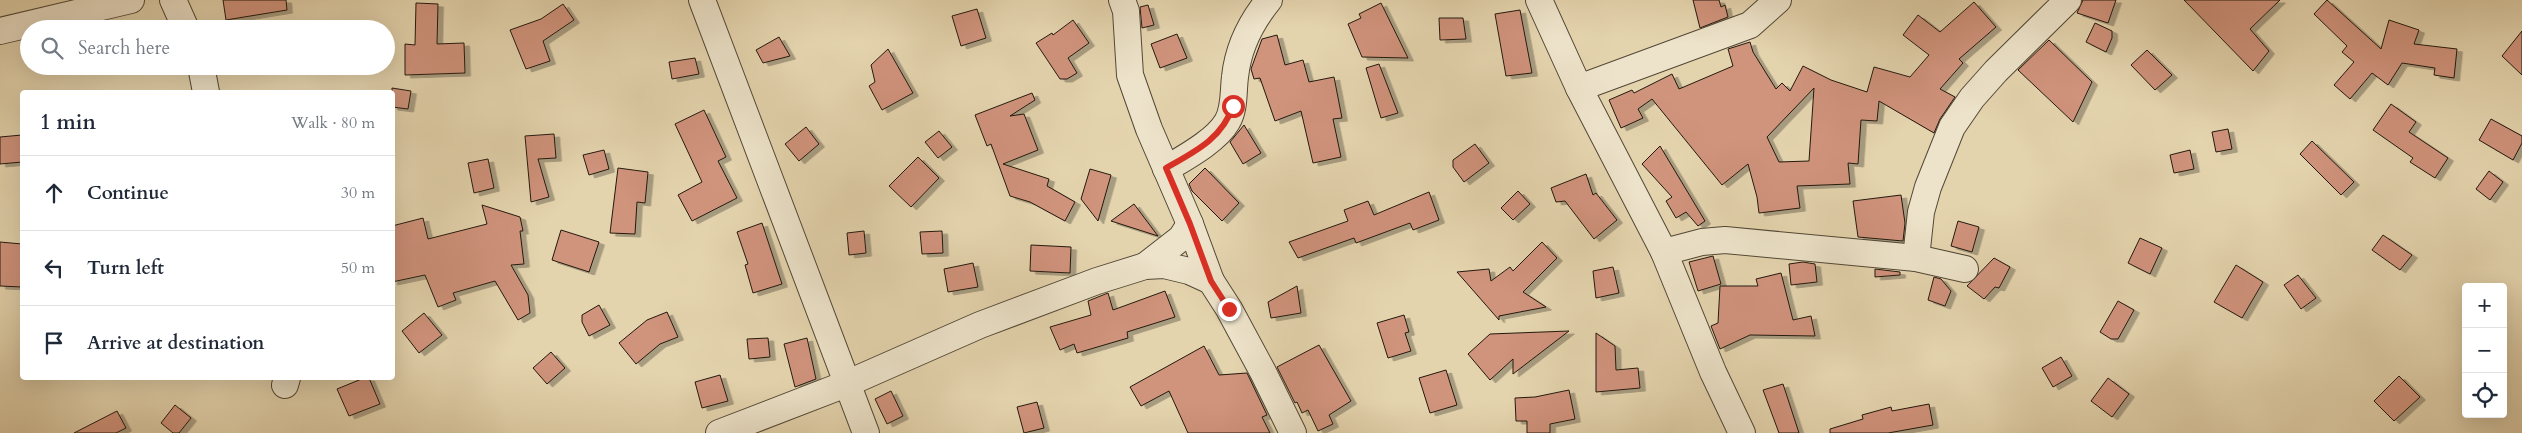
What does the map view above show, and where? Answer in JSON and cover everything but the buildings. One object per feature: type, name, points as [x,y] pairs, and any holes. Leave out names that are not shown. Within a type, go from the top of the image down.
[{"type":"street","points":[[46,20],[131,0]]},
{"type":"street","points":[[174,0],[182,20]]},
{"type":"street","points":[[702,0],[866,433]]},
{"type":"street","points":[[1122,0],[1126,11],[1130,75],[1149,129],[1190,224],[1211,281],[1255,356],[1293,433]]},
{"type":"street","points":[[1166,168],[1200,149],[1227,123],[1233,106],[1235,75],[1241,48],[1254,18],[1269,0]]},
{"type":"street","points":[[1540,0],[1579,88],[1664,252],[1714,372],[1742,433]]},
{"type":"street","points":[[1579,88],[1750,25],[1778,0]]},
{"type":"street","points":[[1916,258],[1921,212],[1928,188],[1952,127],[1972,98],[1996,71],[2068,0]]},
{"type":"street","points":[[0,31],[20,26]]},
{"type":"street","points":[[203,75],[206,90]]},
{"type":"street","points":[[1145,266],[1181,238],[1190,224]]},
{"type":"street","points":[[1664,252],[1702,242],[1725,240],[1916,258],[1964,269]]},
{"type":"street","points":[[719,433],[846,384],[980,325],[1097,281],[1145,266],[1173,267],[1190,271],[1211,281]]},
{"type":"route","points":[[1229,309],[1211,281],[1190,224],[1166,168],[1200,149],[1227,123],[1233,106]]}]
